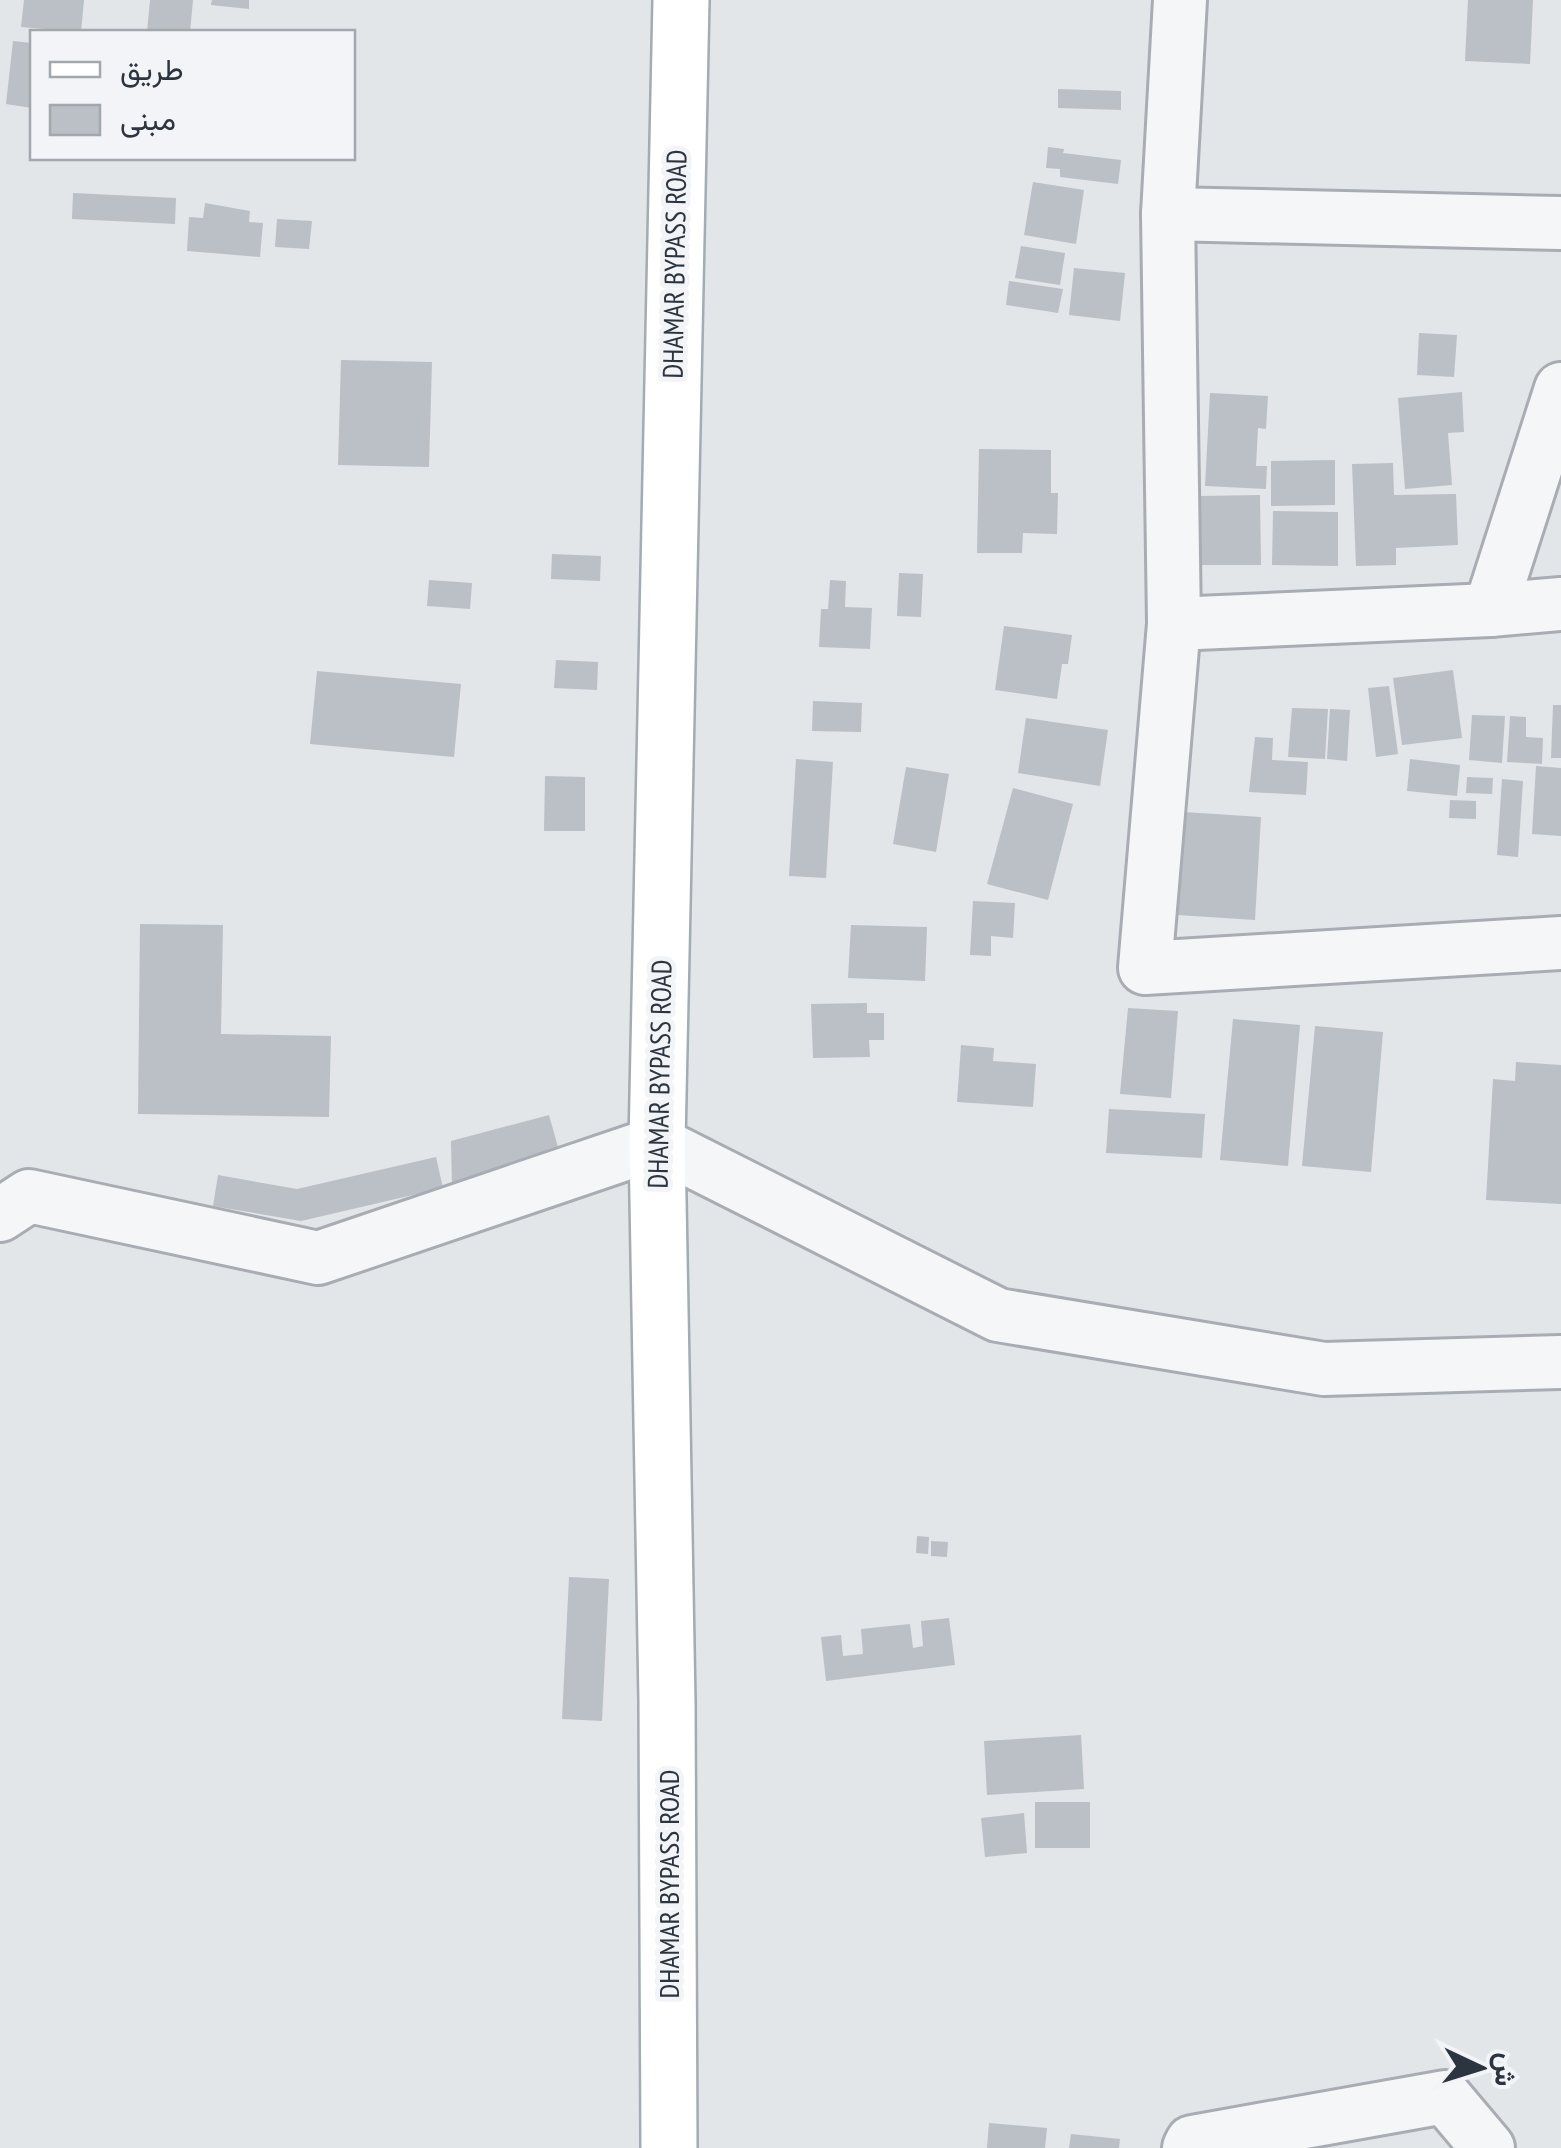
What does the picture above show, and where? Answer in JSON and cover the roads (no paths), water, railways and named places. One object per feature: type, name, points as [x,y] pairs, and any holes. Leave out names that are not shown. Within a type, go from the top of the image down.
[{"type":"main road","name":"DHAMAR BYPASS ROAD","points":[[668,2148],[668,1701],[656,1143],[681,0]]},
{"type":"street","points":[[1180,0],[1168,214],[1174,624],[1145,968],[1561,943]]},
{"type":"street","points":[[1168,214],[1561,222]]},
{"type":"street","points":[[1490,610],[1561,389]]},
{"type":"street","points":[[1174,624],[1561,604]]},
{"type":"street","points":[[10,1194],[318,1258],[656,1143],[998,1315],[1324,1369],[1561,1362]]},
{"type":"street","points":[[1188,2148],[1192,2142],[1445,2097],[1488,2148]]}]
